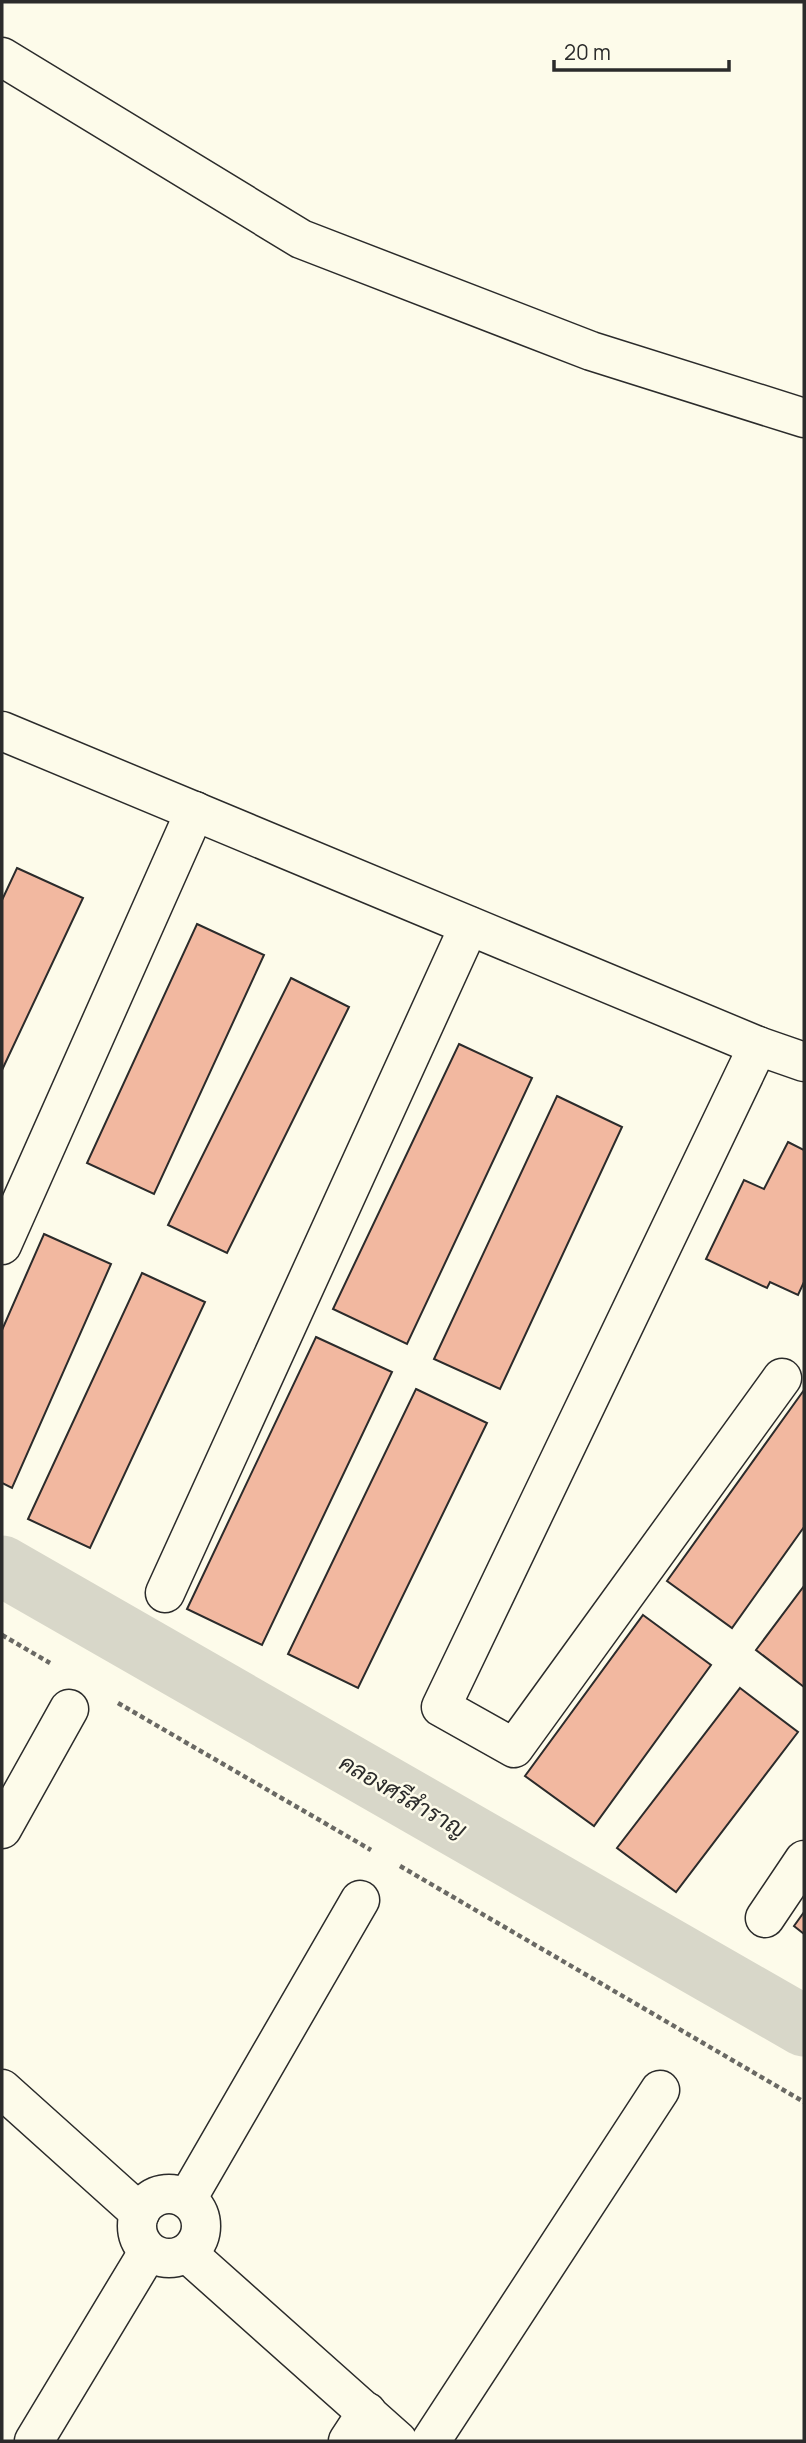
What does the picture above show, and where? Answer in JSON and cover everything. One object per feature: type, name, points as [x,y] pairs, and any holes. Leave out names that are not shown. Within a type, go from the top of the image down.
[{"type":"street","points":[[2,57],[301,239],[591,351],[804,418]]},
{"type":"street","points":[[2,731],[758,1046],[804,1062]]},
{"type":"street","points":[[2,1245],[195,811]]},
{"type":"street","points":[[165,1592],[469,926]]},
{"type":"street","points":[[758,1046],[442,1707],[514,1748],[782,1378]]},
{"type":"street","points":[[2,1829],[69,1709]]},
{"type":"street","points":[[765,1918],[804,1860]]},
{"type":"street","points":[[187,2199],[360,1900]]},
{"type":"street","points":[[2,2089],[140,2213]]},
{"type":"street","points":[[431,2441],[660,2090]]},
{"type":"street","points":[[166,2194],[187,2199],[201,2217],[199,2237],[187,2253],[177,2258],[157,2257],[148,2252],[138,2235],[140,2213],[146,2203],[166,2194]]},
{"type":"street","points":[[34,2441],[148,2252]]},
{"type":"street","points":[[187,2253],[357,2427],[398,2441]]},
{"type":"building","points":[[17,868],[83,898],[2,1070],[2,900]]},
{"type":"building","points":[[197,924],[264,955],[154,1194],[87,1163]]},
{"type":"building","points":[[291,978],[349,1007],[227,1253],[168,1225]]},
{"type":"building","points":[[459,1044],[532,1078],[407,1344],[333,1309]]},
{"type":"building","points":[[557,1096],[622,1127],[500,1389],[434,1359]]},
{"type":"building","points":[[788,1142],[804,1150],[804,1282],[798,1295],[770,1282],[767,1288],[706,1259],[744,1180],[764,1189]]},
{"type":"building","points":[[44,1234],[111,1264],[12,1488],[2,1483],[2,1330]]},
{"type":"building","points":[[142,1273],[205,1302],[90,1548],[28,1519]]},
{"type":"building","points":[[316,1337],[392,1372],[262,1645],[187,1609]]},
{"type":"building","points":[[416,1389],[487,1423],[358,1688],[288,1654]]},
{"type":"building","points":[[804,1390],[804,1527],[732,1628],[667,1581]]},
{"type":"building","points":[[804,1586],[804,1687],[756,1650]]},
{"type":"building","points":[[643,1615],[711,1665],[594,1826],[525,1776]]},
{"type":"building","points":[[740,1688],[798,1732],[676,1892],[617,1848]]},
{"type":"building","points":[[804,1912],[804,1934],[794,1926]]},
{"type":"waterway","name":"คลองศรีสำราญ","points":[[2,1566],[804,2026]]}]
